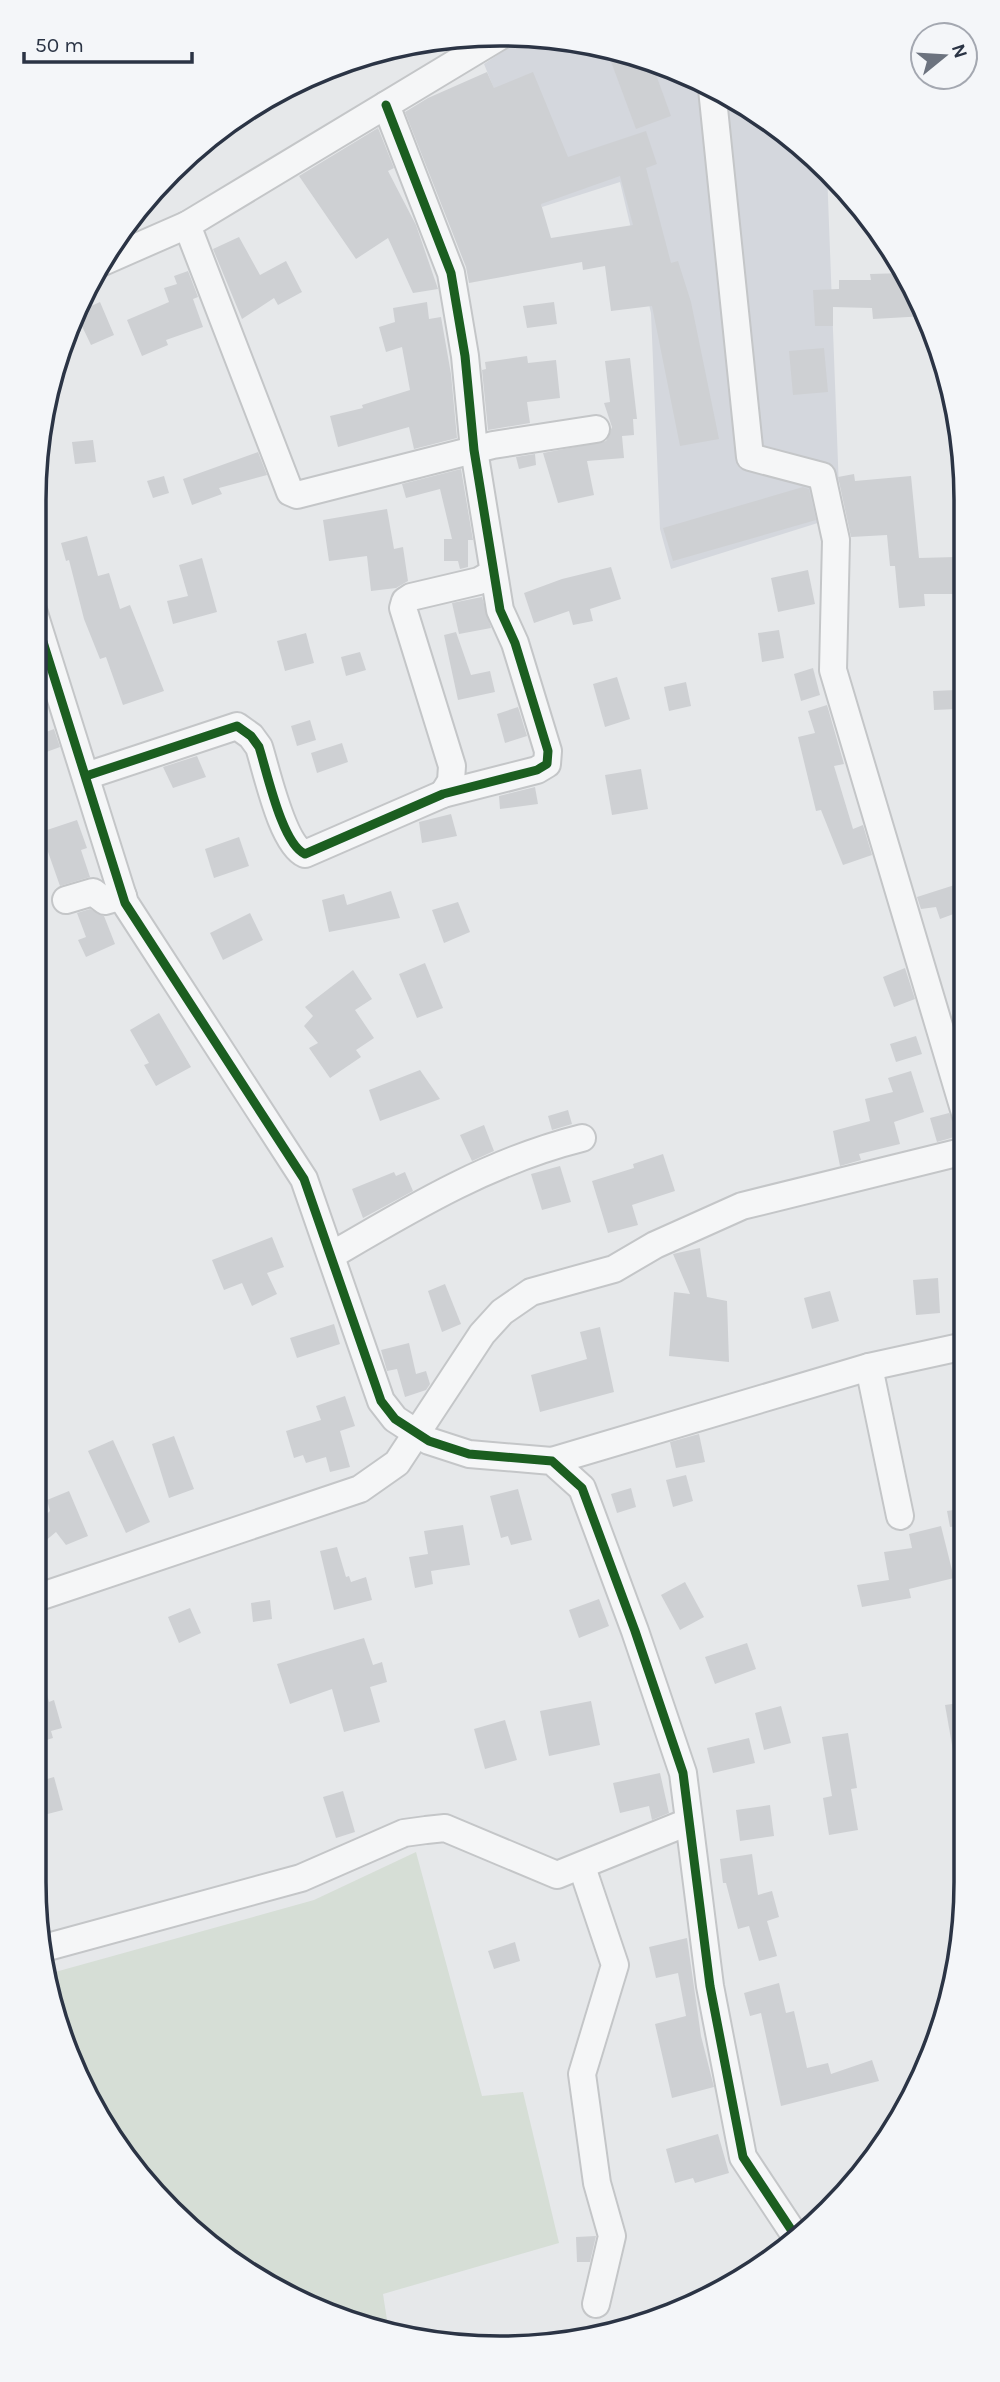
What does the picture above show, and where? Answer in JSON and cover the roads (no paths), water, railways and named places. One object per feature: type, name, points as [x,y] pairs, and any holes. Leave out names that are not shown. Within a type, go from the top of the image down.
[{"type":"street","points":[[117,256],[187,225],[484,46]]},
{"type":"street","points":[[713,98],[750,457],[822,476],[836,540],[833,670],[954,1076]]},
{"type":"street","points":[[86,776],[237,726],[251,736],[259,747],[286,828],[298,851],[305,854],[443,794],[547,764],[548,751],[515,643],[500,610],[474,450],[465,356],[452,273],[386,105]]},
{"type":"street","points":[[187,225],[290,492],[297,495],[474,450],[596,429]]},
{"type":"street","points":[[443,794],[451,781],[452,766],[403,608],[405,601],[411,597],[480,581],[493,573]]},
{"type":"street","points":[[46,675],[86,776],[123,896],[132,915],[304,1179],[381,1401],[395,1419],[422,1437],[461,1452],[552,1461],[869,1367],[954,1348]]},
{"type":"street","points":[[66,900],[93,892],[105,901],[123,896]]},
{"type":"street","points":[[331,1255],[470,1177],[532,1151],[582,1138]]},
{"type":"street","points":[[46,1595],[360,1489],[397,1463],[422,1437],[482,1334],[502,1312],[531,1292],[614,1269],[655,1245],[742,1206],[954,1154]]},
{"type":"street","points":[[869,1367],[900,1516]]},
{"type":"street","points":[[552,1461],[582,1488],[635,1631],[683,1773],[710,1986],[743,2157],[792,2231]]},
{"type":"street","points":[[50,1946],[301,1878],[404,1833],[445,1828],[557,1875],[688,1822]]},
{"type":"street","points":[[582,1867],[615,1965],[582,2074],[597,2183],[612,2236],[596,2304]]}]
